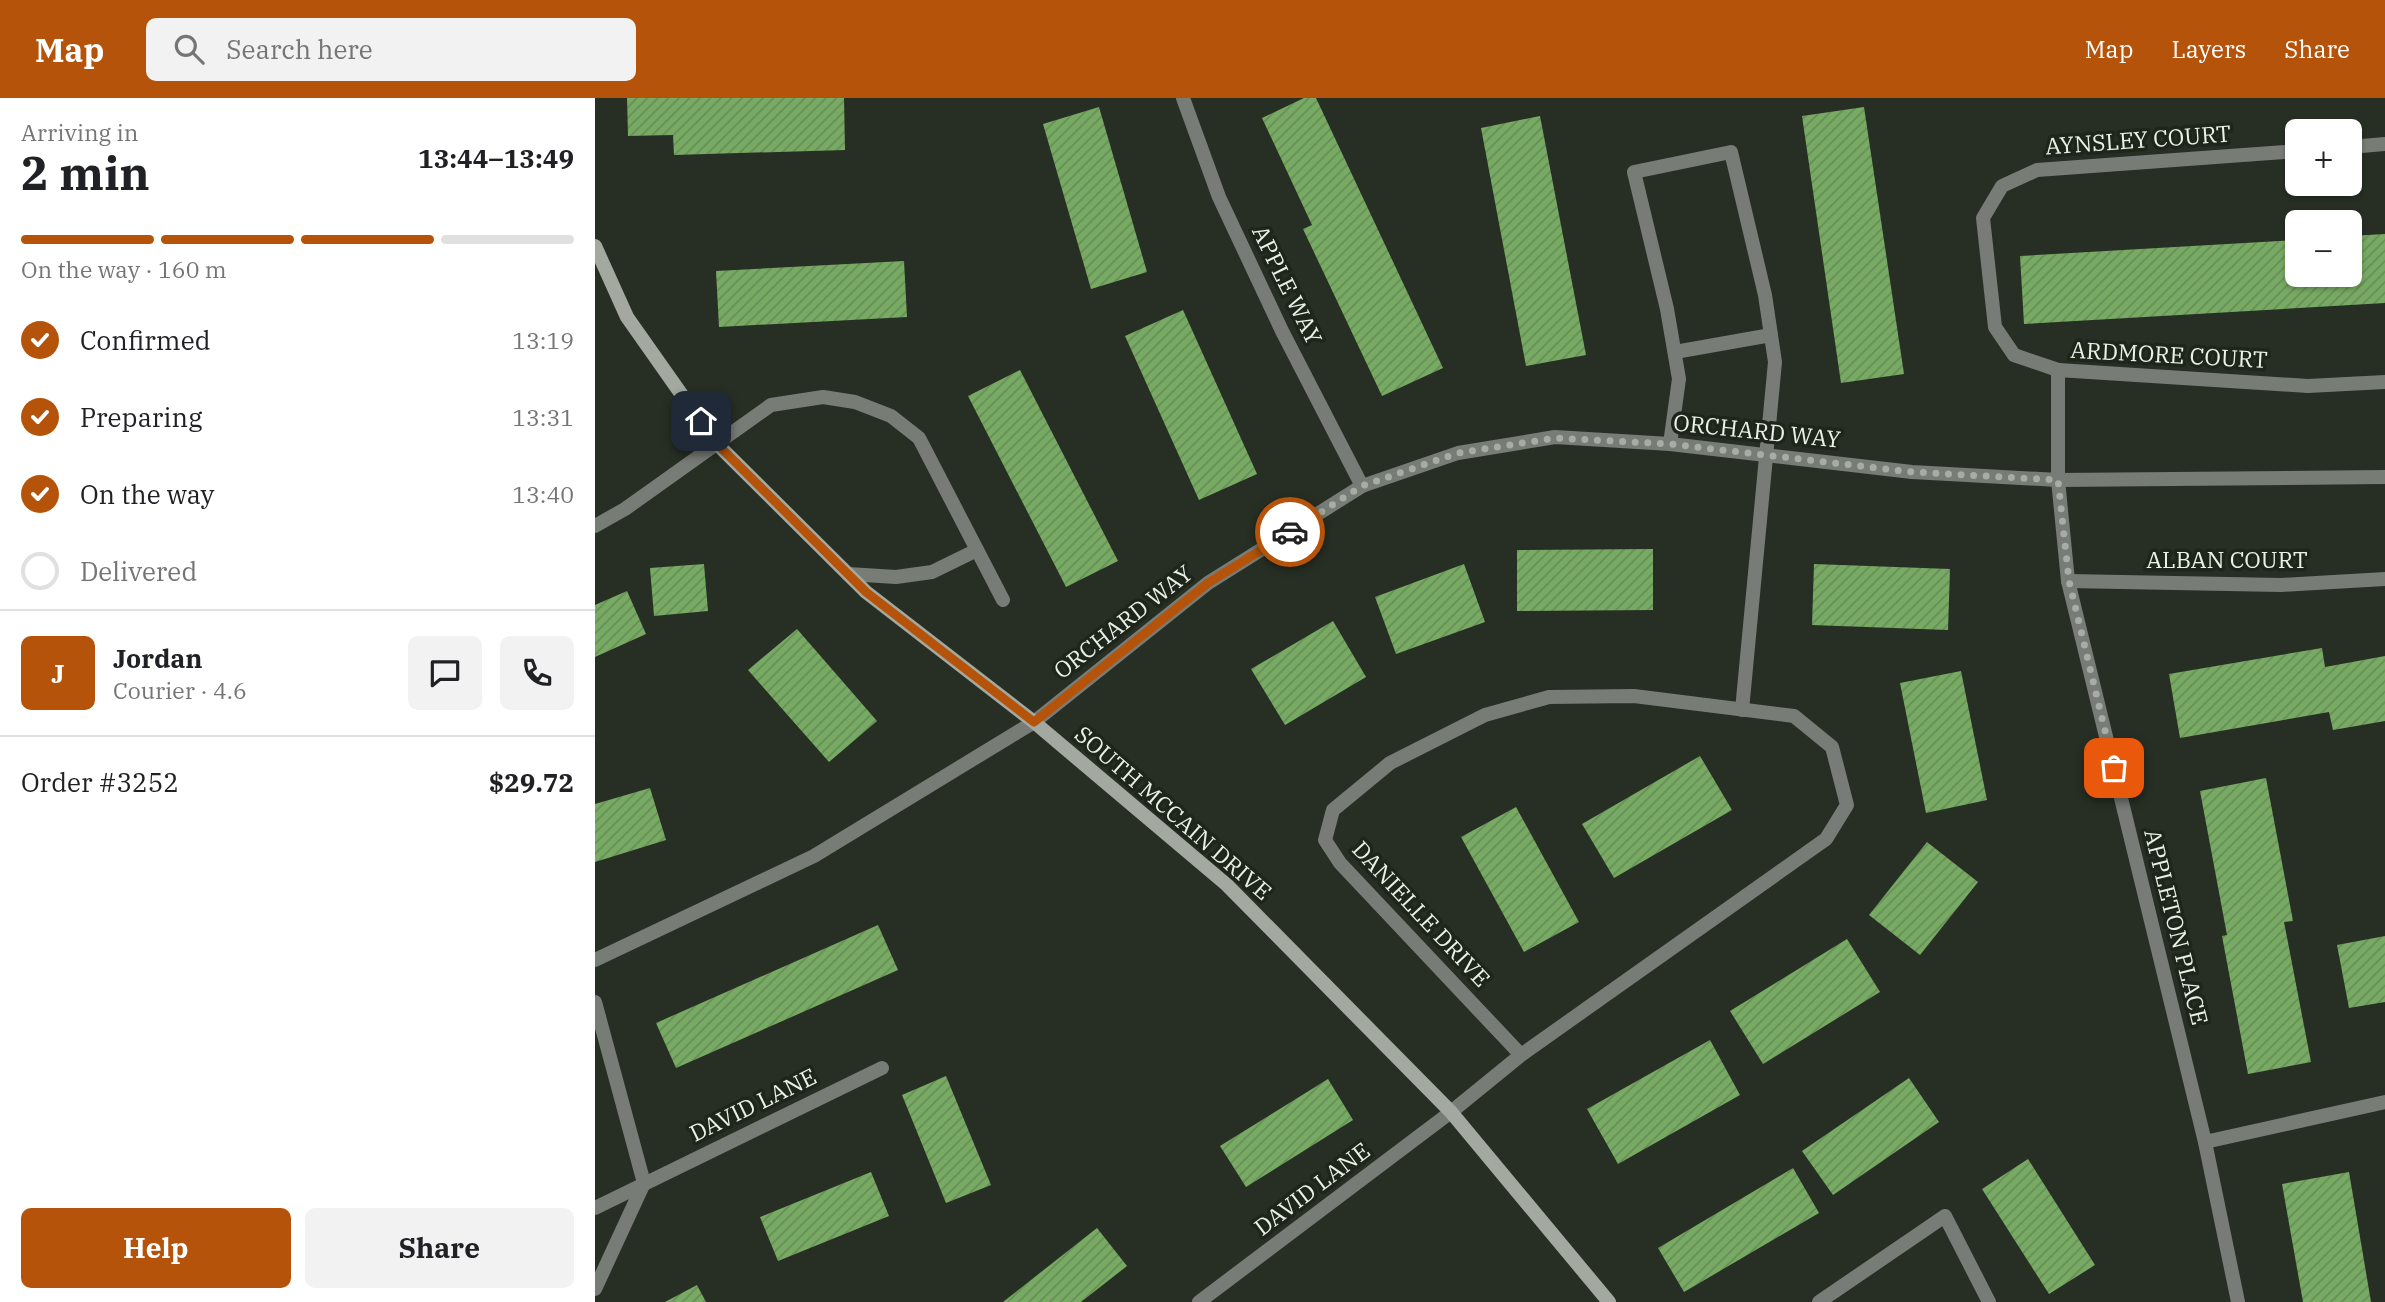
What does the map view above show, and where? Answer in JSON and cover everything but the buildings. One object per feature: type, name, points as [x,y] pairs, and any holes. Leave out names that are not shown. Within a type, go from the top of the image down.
[{"type":"street","name":"APPLE WAY","points":[[1183,98],[1219,197],[1282,331],[1362,486]]},
{"type":"street","points":[[2362,146],[2385,144]]},
{"type":"street","points":[[1670,444],[1679,379],[1634,172],[1731,152],[1775,362],[1742,710]]},
{"type":"street","name":"AYNSLEY COURT","points":[[2058,370],[2014,355],[1995,327],[1983,218],[2002,186],[2037,170],[2285,152]]},
{"type":"street","name":"SOUTH MCCAIN DRIVE","points":[[595,246],[627,317],[715,442],[866,592],[1034,722],[1227,885],[1451,1112],[1609,1302]]},
{"type":"street","points":[[1675,352],[1771,335]]},
{"type":"street","name":"ARDMORE COURT","points":[[2058,480],[2058,370],[2308,386],[2385,382]]},
{"type":"street","points":[[595,526],[625,509],[715,442],[771,405],[823,397],[855,402],[891,416],[919,438],[1003,600]]},
{"type":"street","name":"ORCHARD WAY","points":[[595,960],[814,856],[1034,722],[1208,583],[1362,486],[1458,453],[1555,438],[1670,444],[1912,472],[2058,480],[2385,477]]},
{"type":"street","name":"APPLETON PLACE","points":[[2058,480],[2069,581],[2205,1142],[2238,1302]]},
{"type":"street","points":[[848,574],[896,577],[933,572],[977,550]]},
{"type":"street","name":"ALBAN COURT","points":[[2069,581],[2281,585],[2385,579]]},
{"type":"street","name":"DANIELLE DRIVE","points":[[1451,1112],[1521,1055],[1826,839],[1847,805],[1832,747],[1794,716],[1634,696],[1549,697],[1485,715],[1390,764],[1333,810],[1325,840],[1340,863],[1521,1055]]},
{"type":"street","points":[[595,1002],[644,1183],[595,1289]]},
{"type":"street","name":"DAVID LANE","points":[[595,1208],[882,1068]]},
{"type":"street","points":[[2205,1142],[2385,1102]]},
{"type":"street","name":"DAVID LANE","points":[[1199,1302],[1451,1112]]},
{"type":"street","points":[[1819,1302],[1945,1216],[1989,1302]]},
{"type":"way so far","points":[[1290,532],[1362,486],[1458,453],[1555,438],[1670,444],[1912,472],[2058,480],[2069,581],[2114,768]]},
{"type":"route","points":[[701,421],[715,442],[866,592],[1034,722],[1208,583],[1290,532]]}]
